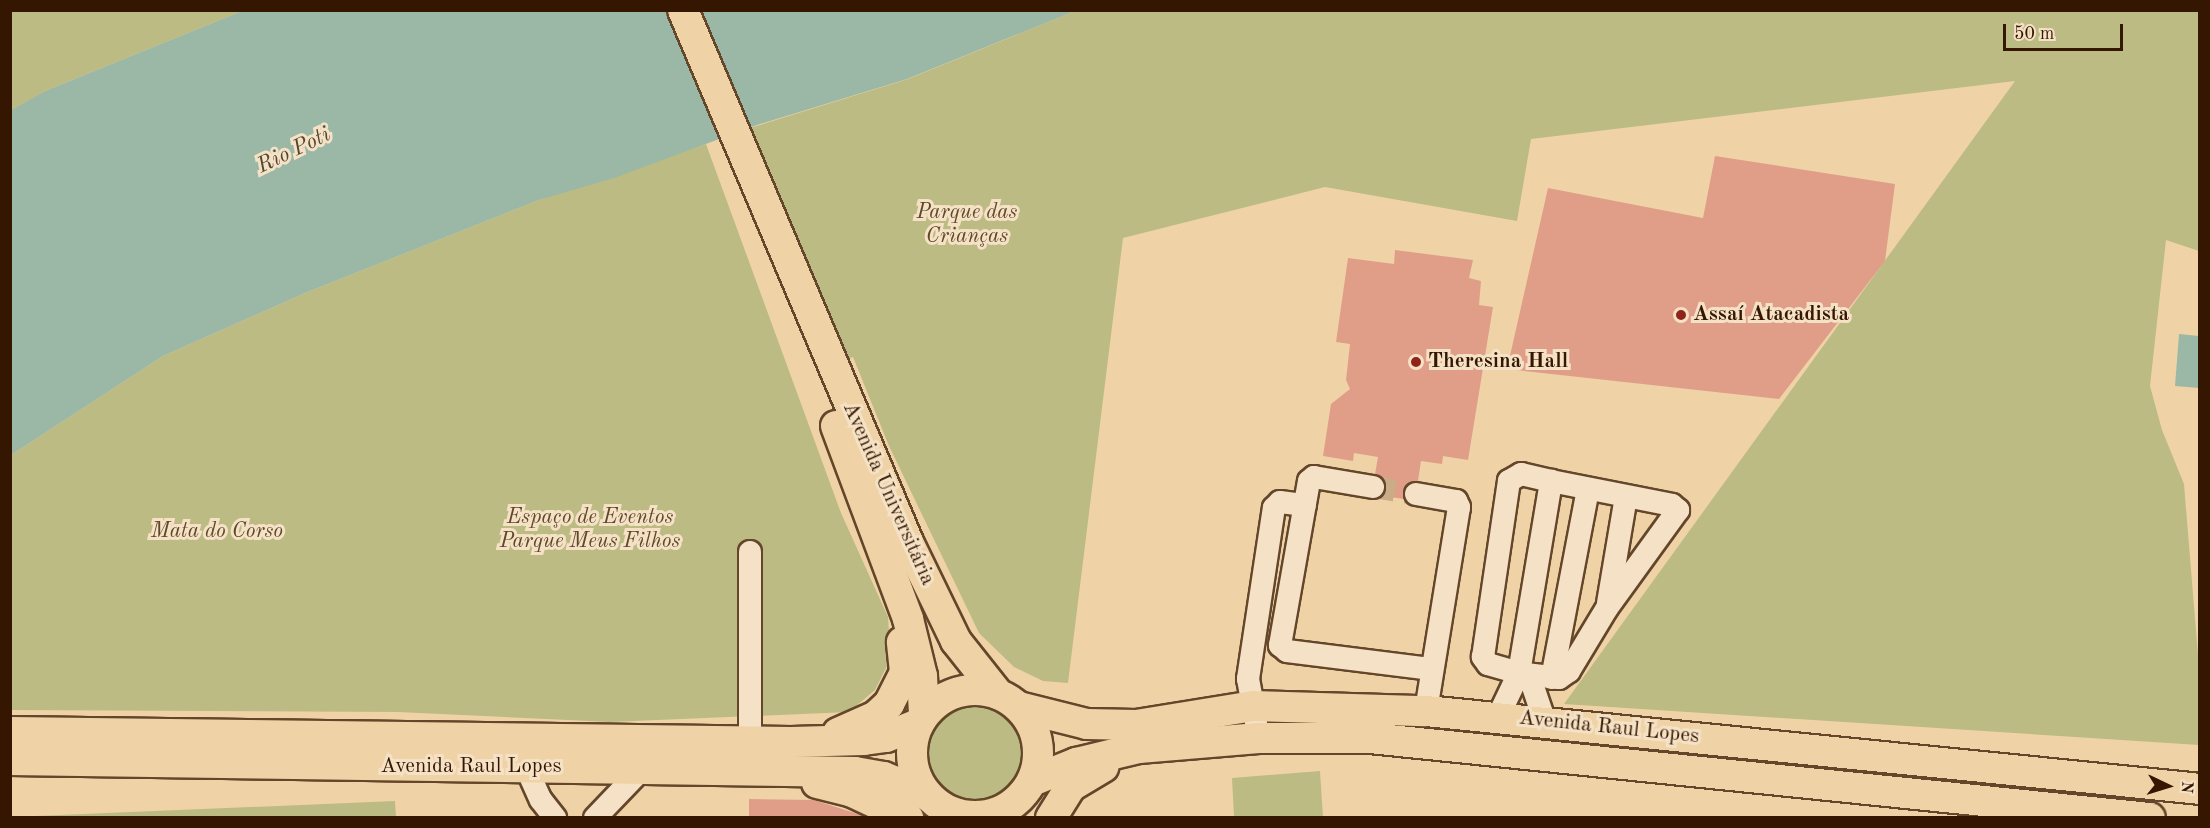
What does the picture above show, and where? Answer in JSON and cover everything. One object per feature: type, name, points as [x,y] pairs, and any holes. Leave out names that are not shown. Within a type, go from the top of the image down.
[{"type":"main road","points":[[670,10],[791,286]]},
{"type":"main road","points":[[683,10],[791,286]]},
{"type":"main road","name":"Avenida Universitária","points":[[791,286],[916,647],[921,718]]},
{"type":"main road","name":"Avenida Universitária","points":[[791,286],[956,641],[1009,700]]},
{"type":"main road","points":[[792,742],[859,726],[876,716],[898,691],[905,672],[905,657],[889,590],[889,569]]},
{"type":"main road","points":[[969,689],[1009,700],[1037,737],[1038,760],[1029,797],[993,814],[973,817],[956,816],[927,795],[913,766],[911,750],[921,718],[953,693],[969,689]]},
{"type":"main road","name":"Avenida Raul Lopes","points":[[1009,700],[1087,724],[1136,725],[1253,706],[1426,711],[1704,737],[2199,789]]},
{"type":"main road","name":"Avenida Raul Lopes","points":[[10,760],[440,751],[750,740],[792,742],[864,740],[886,737],[921,718]]},
{"type":"main road","name":"Avenida Raul Lopes","points":[[10,732],[440,751],[531,779],[643,768],[855,772],[884,777],[927,795]]},
{"type":"main road","points":[[1683,769],[1700,760],[1704,737]]},
{"type":"main road","name":"Avenida Raul Lopes","points":[[1029,797],[1102,755],[1259,738],[1370,738],[2150,818]]},
{"type":"main road","points":[[1051,818],[1070,788],[1092,772],[1175,746]]},
{"type":"main road","points":[[735,769],[852,792],[908,818]]},
{"type":"street","points":[[1521,474],[1588,490],[1672,505],[1678,510],[1678,516],[1607,608],[1566,675],[1552,678],[1524,674],[1488,664],[1483,657],[1509,481],[1521,474]]},
{"type":"street","points":[[1373,487],[1314,477],[1309,480],[1279,638],[1283,649],[1432,669]]},
{"type":"street","points":[[1498,717],[1524,674],[1551,481]]},
{"type":"street","points":[[1552,678],[1588,490]]},
{"type":"street","points":[[1416,494],[1456,501],[1459,507],[1426,711]]},
{"type":"street","points":[[1607,608],[1626,496]]},
{"type":"street","points":[[1259,738],[1248,679],[1274,508],[1281,502],[1305,505]]},
{"type":"street","points":[[750,552],[750,740]]},
{"type":"street","points":[[1524,674],[1545,722]]},
{"type":"street","points":[[595,818],[643,768]]},
{"type":"street","points":[[531,779],[555,818]]},
{"type":"green space","points":[[10,11],[242,11],[45,91],[11,111]]},
{"type":"green space","name":"Parque das Crianças","points":[[1075,11],[2199,11],[2199,251],[2166,240],[2150,386],[2162,430],[2184,484],[2198,655],[2199,745],[1564,704],[2015,81],[1531,139],[1517,221],[1325,187],[1123,238],[1068,683],[1043,681],[1014,667],[979,633],[889,446],[853,357],[841,362],[750,128],[908,79]]},
{"type":"green space","points":[[706,144],[841,513],[888,617],[891,658],[875,690],[849,712],[610,722],[398,712],[11,710],[11,455],[163,356],[305,293],[539,200]]},
{"type":"green space","points":[[975,703],[994,707],[1011,717],[1021,734],[1025,753],[1021,772],[1011,789],[994,799],[975,803],[956,799],[939,789],[929,772],[925,753],[929,734],[939,717],[956,707]]},
{"type":"green space","points":[[1320,771],[1323,817],[1234,817],[1232,778]]},
{"type":"green space","points":[[395,801],[396,817],[11,817]]},
{"type":"water","name":"Rio Poti","points":[[242,11],[1075,11],[907,79],[757,125],[614,178],[539,200],[305,293],[163,356],[11,455],[10,111],[45,91]]},
{"type":"water","points":[[2179,334],[2199,336],[2199,388],[2175,386]]},
{"type":"building","name":"Assaí Atacadista","points":[[1715,156],[1895,184],[1885,261],[1779,399],[1507,369],[1548,188],[1703,218]]},
{"type":"building","name":"Theresina Hall","points":[[1395,250],[1473,260],[1469,278],[1481,281],[1479,305],[1493,307],[1468,460],[1443,456],[1442,464],[1421,461],[1418,481],[1405,486],[1404,499],[1383,496],[1386,483],[1375,474],[1378,457],[1354,453],[1353,461],[1323,456],[1331,404],[1350,389],[1346,380],[1350,344],[1336,342],[1348,258],[1394,264]]},
{"type":"building","points":[[749,799],[814,800],[864,816],[749,818]]},
{"type":"tunnel","points":[[1373,487],[1416,494]]},
{"type":"place","name":"Assaí Atacadista","points":[[1681,315]]},
{"type":"place","name":"Theresina Hall","points":[[1416,362]]},
{"type":"park label","name":"Espaço de Eventos Parque Meus Filhos","points":[[590,530]]},
{"type":"park label","name":"Mata do Corso","points":[[217,532]]}]
